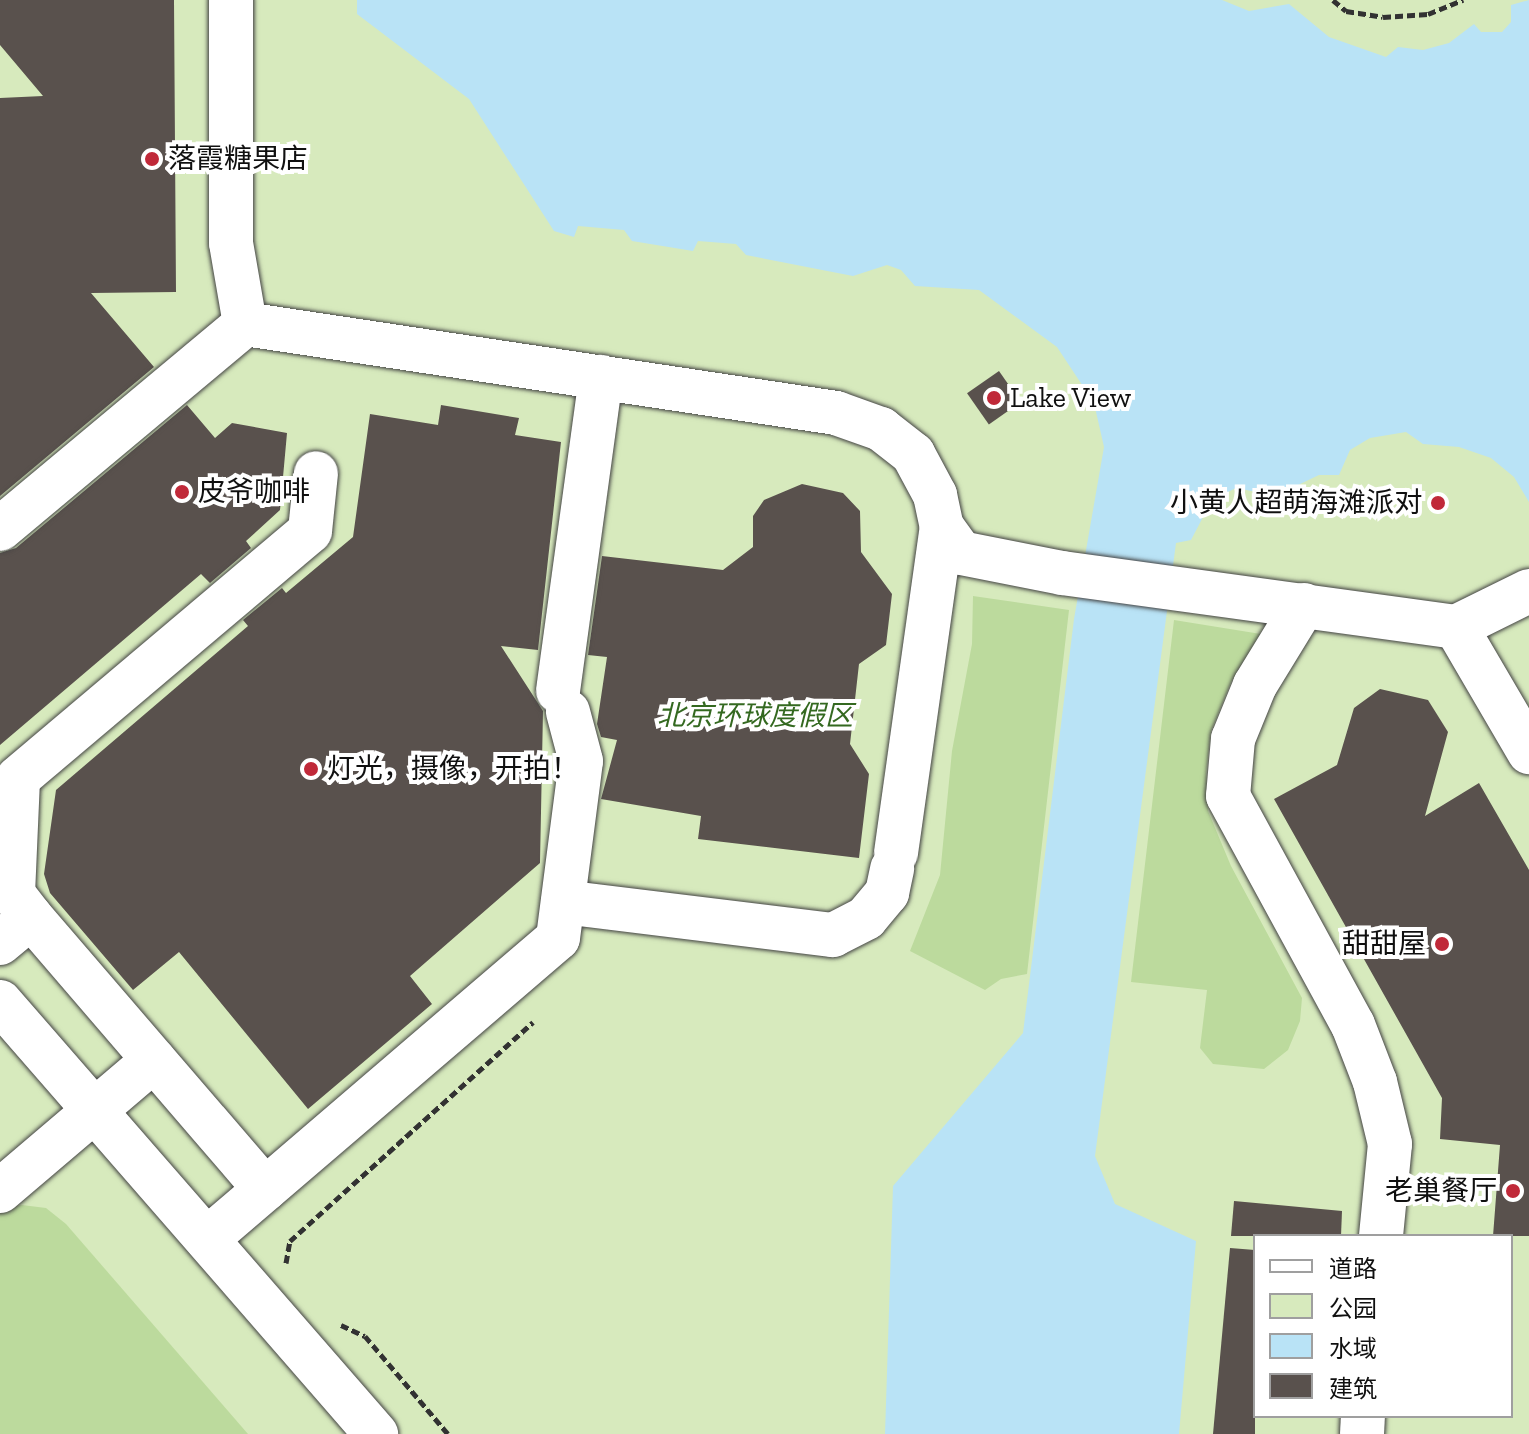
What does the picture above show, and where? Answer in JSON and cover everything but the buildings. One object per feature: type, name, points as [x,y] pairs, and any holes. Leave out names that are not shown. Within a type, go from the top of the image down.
[{"type":"street","points":[[231,0],[231,243],[245,324]]},
{"type":"street","points":[[0,529],[245,324],[836,413],[881,429],[913,454],[935,495],[942,527],[887,893],[866,918],[833,935],[563,902]]},
{"type":"street","points":[[207,1239],[558,938],[581,761],[563,702],[601,377]]},
{"type":"street","points":[[265,1189],[154,1060],[16,930],[13,894],[18,778],[310,531],[316,473]]},
{"type":"street","points":[[942,527],[961,553],[1062,573],[1456,627],[1523,594]]},
{"type":"street","points":[[1304,605],[1255,685],[1233,739],[1228,796],[1353,1025],[1375,1082],[1390,1144],[1381,1234]]},
{"type":"street","points":[[1456,627],[1529,752]]},
{"type":"street","points":[[0,1002],[376,1434]]},
{"type":"street","points":[[0,1191],[154,1060]]},
{"type":"path","points":[[1333,0],[1346,11],[1383,17],[1428,14],[1463,0]]},
{"type":"path","points":[[285,1268],[290,1241],[544,1013]]},
{"type":"path","points":[[328,1319],[365,1336],[448,1434]]},
{"type":"green space","name":"北京环球度假区","points":[[0,0],[1529,0],[1529,1434],[54,1434],[0,1376]]},
{"type":"green space","points":[[973,596],[1069,610],[1027,974],[1001,979],[985,990],[910,951],[940,875],[952,751],[972,644]]},
{"type":"green space","points":[[1174,620],[1267,635],[1231,682],[1211,731],[1206,772],[1208,811],[1231,866],[1302,998],[1300,1021],[1288,1050],[1264,1069],[1213,1064],[1200,1048],[1207,990],[1131,982]]},
{"type":"green space","points":[[22,1205],[46,1208],[66,1224],[248,1434],[0,1434],[0,1208]]},
{"type":"water","points":[[357,0],[1222,0],[1249,11],[1289,4],[1329,37],[1386,57],[1398,47],[1423,50],[1449,43],[1474,24],[1481,32],[1502,32],[1511,22],[1511,5],[1529,0],[1529,502],[1514,477],[1491,458],[1459,447],[1423,444],[1406,432],[1370,438],[1350,450],[1339,475],[1319,475],[1298,485],[1288,498],[1236,488],[1212,500],[1191,540],[1176,543],[1095,1156],[1115,1204],[1196,1241],[1179,1434],[885,1434],[893,1186],[1023,1033],[1074,619],[1104,447],[1094,403],[1057,347],[979,290],[915,286],[901,270],[887,265],[853,276],[746,255],[736,244],[698,241],[693,251],[632,241],[624,230],[578,226],[574,237],[554,231],[469,99],[357,14]]},
{"type":"place","name":"落霞糖果店","points":[[152,159]]},
{"type":"place","name":"Lake View","points":[[994,398]]},
{"type":"place","name":"皮爷咖啡","points":[[182,492]]},
{"type":"place","name":"小黄人超萌海滩派对","points":[[1438,503]]},
{"type":"place","name":"灯光，摄像，开拍！","points":[[311,769]]},
{"type":"place","name":"甜甜屋","points":[[1442,944]]},
{"type":"place","name":"老巢餐厅","points":[[1513,1191]]}]
